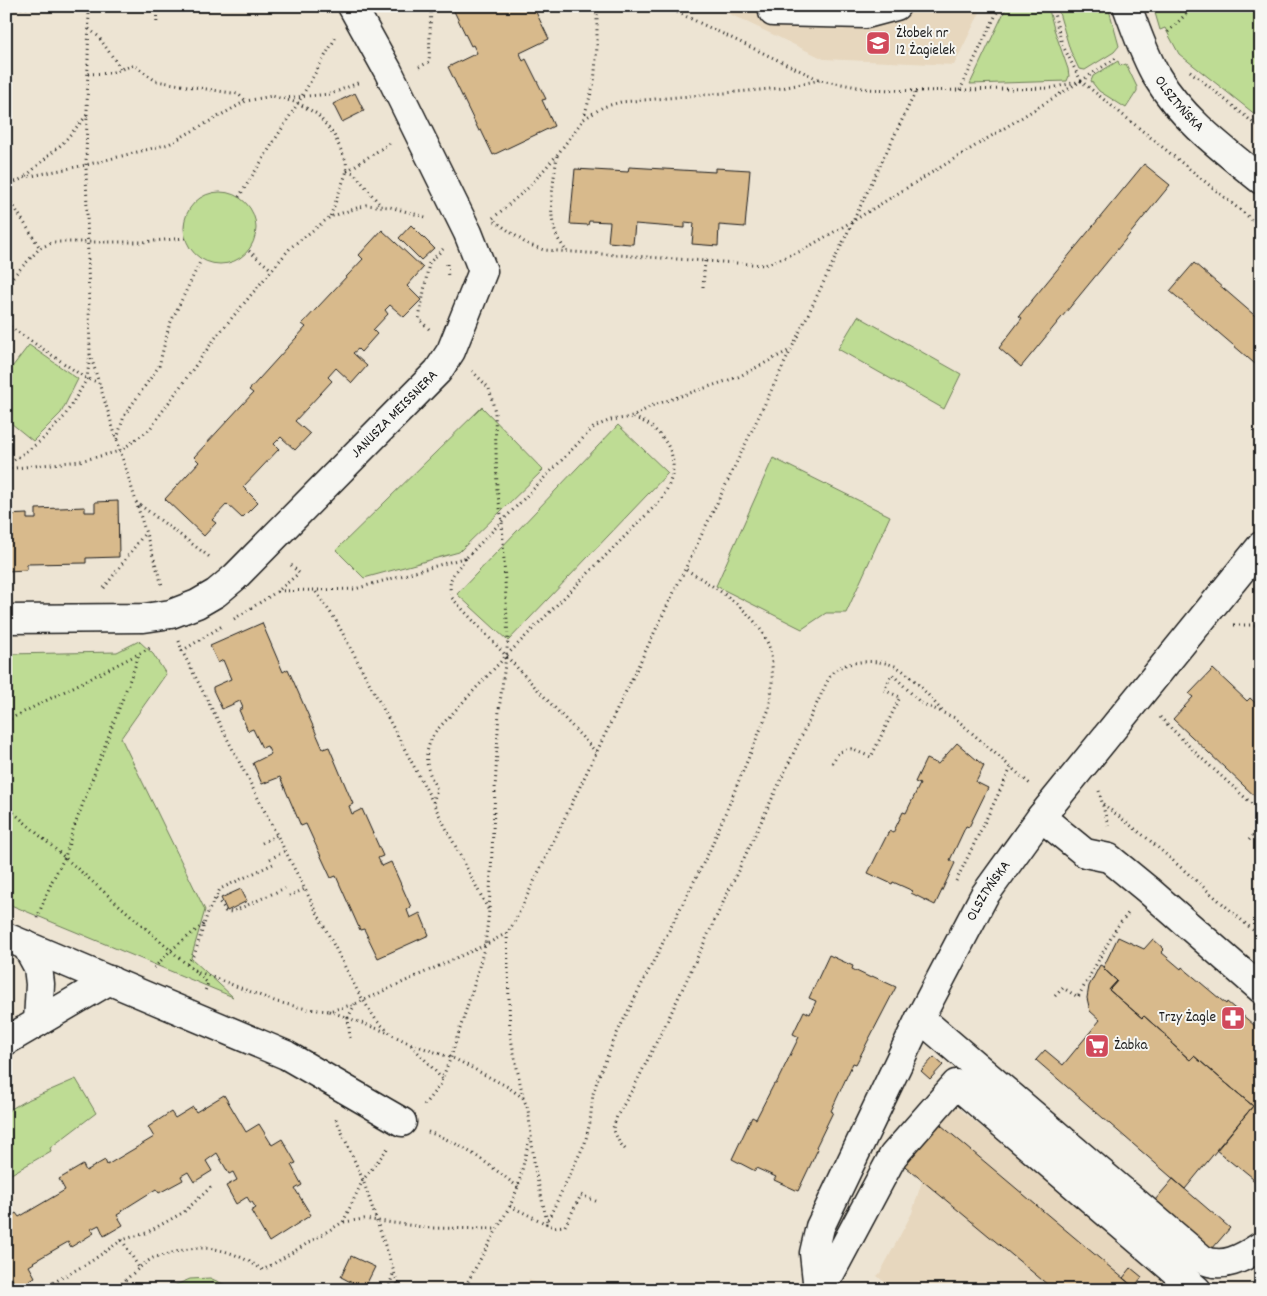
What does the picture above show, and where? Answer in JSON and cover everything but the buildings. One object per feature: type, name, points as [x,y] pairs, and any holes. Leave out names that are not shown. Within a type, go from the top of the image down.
[{"type":"street","name":"JANUSZA MEISSNERA","points":[[6,619],[144,618],[171,614],[198,604],[216,593],[235,577],[438,371],[451,351],[483,271],[468,233],[388,71],[352,6]]},
{"type":"street","points":[[773,12],[866,14],[896,6]]},
{"type":"street","name":"OLSZTYŃSKA","points":[[1127,6],[1142,46],[1158,78],[1169,93],[1198,126],[1261,180]]},
{"type":"street","name":"OLSZTYŃSKA","points":[[817,1287],[814,1253],[820,1227],[920,1018],[984,896],[1041,817],[1261,546]]},
{"type":"street","points":[[1041,817],[1085,853],[1109,858],[1261,988]]},
{"type":"street","points":[[16,941],[286,1055],[413,1126]]},
{"type":"street","points":[[16,941],[38,967],[40,984],[38,1022]]},
{"type":"street","points":[[6,1041],[110,980]]},
{"type":"street","points":[[920,1018],[1202,1259],[1210,1263],[1223,1264],[1238,1259],[1261,1246]]},
{"type":"street","points":[[817,1287],[831,1272],[894,1156],[956,1084],[1197,1290]]},
{"type":"path","points":[[6,8],[56,6]]},
{"type":"path","points":[[6,467],[42,440],[64,417],[86,379],[90,354],[86,165],[90,6]]},
{"type":"path","points":[[156,6],[157,25]]},
{"type":"path","points":[[281,99],[331,94],[412,59],[416,68],[429,62],[430,6]]},
{"type":"path","points":[[493,219],[528,188],[557,155],[583,120],[594,83],[597,47],[597,6]]},
{"type":"path","points":[[664,6],[820,80],[868,88],[916,91],[1052,88],[1081,81]]},
{"type":"path","points":[[960,90],[1000,6]]},
{"type":"path","points":[[1052,6],[1062,44],[1081,81],[1261,227]]},
{"type":"path","points":[[1163,38],[1194,6]]},
{"type":"path","points":[[89,29],[98,36],[122,69]]},
{"type":"path","points":[[239,197],[298,103],[337,35]]},
{"type":"path","points":[[488,210],[493,219],[526,244],[544,250],[765,266],[801,251],[853,221],[1118,57]]},
{"type":"path","points":[[88,74],[110,72],[134,65],[156,81],[238,94],[246,101]]},
{"type":"path","points":[[1185,67],[1261,129]]},
{"type":"path","points":[[583,120],[603,107],[622,102],[782,88],[820,80]]},
{"type":"path","points":[[329,1011],[346,1008],[485,945],[507,933],[514,923],[916,91]]},
{"type":"path","points":[[6,186],[26,177],[86,165],[169,144],[246,101],[272,96],[298,103],[317,114],[334,135],[346,161],[347,171],[330,217]]},
{"type":"path","points":[[26,177],[63,143],[87,115]]},
{"type":"path","points":[[347,171],[392,142]]},
{"type":"path","points":[[557,155],[552,217],[556,235],[567,251]]},
{"type":"path","points":[[347,171],[354,173],[381,206]]},
{"type":"path","points":[[6,194],[40,248]]},
{"type":"path","points":[[6,467],[80,461],[120,451],[149,430],[216,336],[272,270],[292,247],[330,217],[366,205],[390,207],[431,219]]},
{"type":"path","points":[[6,284],[40,248],[54,242],[143,242],[184,238]]},
{"type":"path","points":[[436,324],[431,331],[419,319],[429,263],[445,246],[446,254]]},
{"type":"path","points":[[249,251],[272,270]]},
{"type":"path","points":[[120,451],[116,438],[124,416],[159,366],[169,326],[201,260]]},
{"type":"path","points":[[447,261],[447,285]]},
{"type":"path","points":[[703,287],[705,261]]},
{"type":"path","points":[[6,324],[86,379],[98,382]]},
{"type":"path","points":[[596,752],[452,598],[449,586],[454,572],[594,427],[612,420],[632,417],[651,406],[738,377],[791,350]]},
{"type":"path","points":[[90,354],[163,588],[154,588]]},
{"type":"path","points":[[439,1086],[451,1057],[474,986],[485,945],[489,911],[499,710],[508,641],[502,521],[497,489],[495,412],[489,388]]},
{"type":"path","points":[[433,804],[438,789],[428,773],[426,754],[436,730],[506,656],[660,501],[670,486],[674,470],[672,454],[652,427],[632,417]]},
{"type":"path","points":[[136,501],[216,562]]},
{"type":"path","points":[[110,592],[101,593],[145,532]]},
{"type":"path","points":[[278,591],[355,589],[467,557]]},
{"type":"path","points":[[547,1223],[585,1143],[590,1122],[593,1094],[618,1031],[709,852],[769,709],[773,685],[769,645],[759,625],[711,584],[685,569]]},
{"type":"path","points":[[316,591],[335,619],[489,911]]},
{"type":"path","points":[[1227,625],[1261,626]]},
{"type":"path","points":[[6,721],[158,643]]},
{"type":"path","points":[[182,651],[362,1000],[376,1020],[392,1035]]},
{"type":"path","points":[[16,941],[65,857],[73,830],[140,653]]},
{"type":"path","points":[[625,1149],[619,1142],[613,1128],[616,1116],[634,1087],[672,1010],[833,672],[846,664],[853,663],[869,662],[895,666],[912,679],[943,712]]},
{"type":"path","points":[[832,763],[839,752],[851,749],[871,757],[900,698],[884,690],[892,674],[921,703],[955,718],[1011,768],[982,829]]},
{"type":"path","points":[[1166,722],[1199,756],[1261,812]]},
{"type":"path","points":[[1095,786],[1099,791],[1111,837]]},
{"type":"path","points":[[1103,804],[1148,839],[1261,937]]},
{"type":"path","points":[[6,806],[208,983]]},
{"type":"path","points":[[1249,840],[1261,827]]},
{"type":"path","points":[[262,843],[277,835]]},
{"type":"path","points":[[270,858],[285,851]]},
{"type":"path","points":[[187,964],[195,953],[208,912],[220,889],[273,864]]},
{"type":"path","points":[[216,899],[225,911],[232,912],[285,888]]},
{"type":"path","points":[[289,896],[305,889]]},
{"type":"path","points":[[1055,996],[1063,988],[1078,997],[1117,927],[1148,890]]},
{"type":"path","points":[[140,992],[154,968],[171,950],[204,924]]},
{"type":"path","points":[[507,933],[510,1034],[523,1098],[528,1109],[535,1170],[547,1223]]},
{"type":"path","points":[[194,970],[277,1002],[307,1009],[329,1011],[392,1035],[409,1044],[451,1057],[508,1087],[523,1098]]},
{"type":"path","points":[[350,1038],[348,1018],[355,1004]]},
{"type":"path","points":[[409,1044],[442,1080]]},
{"type":"path","points":[[413,1126],[447,1138],[479,1156],[518,1187]]},
{"type":"path","points":[[463,1290],[510,1206],[518,1187],[531,1132]]},
{"type":"path","points":[[343,1222],[363,1180],[400,1290]]},
{"type":"path","points":[[40,1290],[90,1262],[122,1240],[146,1233],[184,1212],[212,1186]]},
{"type":"path","points":[[510,1206],[553,1227],[565,1226],[581,1195],[598,1202]]},
{"type":"path","points":[[114,1290],[153,1259],[186,1248],[203,1247],[233,1255],[263,1270],[343,1222],[364,1219],[430,1228],[497,1229]]},
{"type":"path","points":[[122,1240],[140,1269]]},
{"type":"path","points":[[388,1290],[394,1271]]},
{"type":"shaded area","name":"Żłobek nr 12 Żagielek","points":[[713,6],[983,6],[954,65],[824,59]]},
{"type":"shaded area","points":[[954,1105],[1172,1281],[1164,1290],[894,1290],[877,1276],[912,1213],[922,1181],[900,1162]]},
{"type":"shaded area","points":[[529,1280],[551,1290],[524,1290]]},
{"type":"green space","points":[[1007,6],[1048,6],[1068,69],[1069,76],[1067,81],[970,84]]},
{"type":"green space","points":[[1057,6],[1108,6],[1119,46],[1114,52],[1085,70],[1079,69],[1070,50]]},
{"type":"green space","points":[[1153,6],[1261,6],[1261,119],[1179,54],[1165,28],[1160,30]]},
{"type":"green space","points":[[1118,61],[1120,66],[1126,64],[1137,87],[1137,91],[1126,108],[1099,91],[1091,81],[1093,76]]},
{"type":"green space","points":[[227,192],[246,202],[254,214],[256,228],[254,242],[246,254],[234,262],[213,264],[194,254],[186,242],[184,221],[194,202],[206,194]]},
{"type":"green space","points":[[858,316],[961,374],[944,409],[838,349]]},
{"type":"green space","points":[[29,345],[78,379],[61,413],[33,441],[6,419],[6,375]]},
{"type":"green space","points":[[482,407],[543,470],[459,552],[364,578],[336,550]]},
{"type":"green space","points":[[618,425],[668,473],[508,641],[457,594]]},
{"type":"green space","points":[[773,458],[890,516],[846,613],[826,613],[802,629],[716,586]]},
{"type":"green space","points":[[139,641],[153,654],[166,674],[121,738],[205,910],[191,958],[233,997],[6,903],[6,654],[117,652]]},
{"type":"green space","points":[[76,1079],[96,1113],[50,1148],[51,1151],[6,1177],[6,1112],[23,1102]]},
{"type":"green space","points":[[210,1278],[236,1290],[164,1290],[190,1279]]},
{"type":"place","name":"Żłobek nr 12 Żagielek","points":[[878,43]]},
{"type":"place","name":"Trzy Żagle","points":[[1233,1018]]},
{"type":"place","name":"Żabka","points":[[1097,1046]]}]
